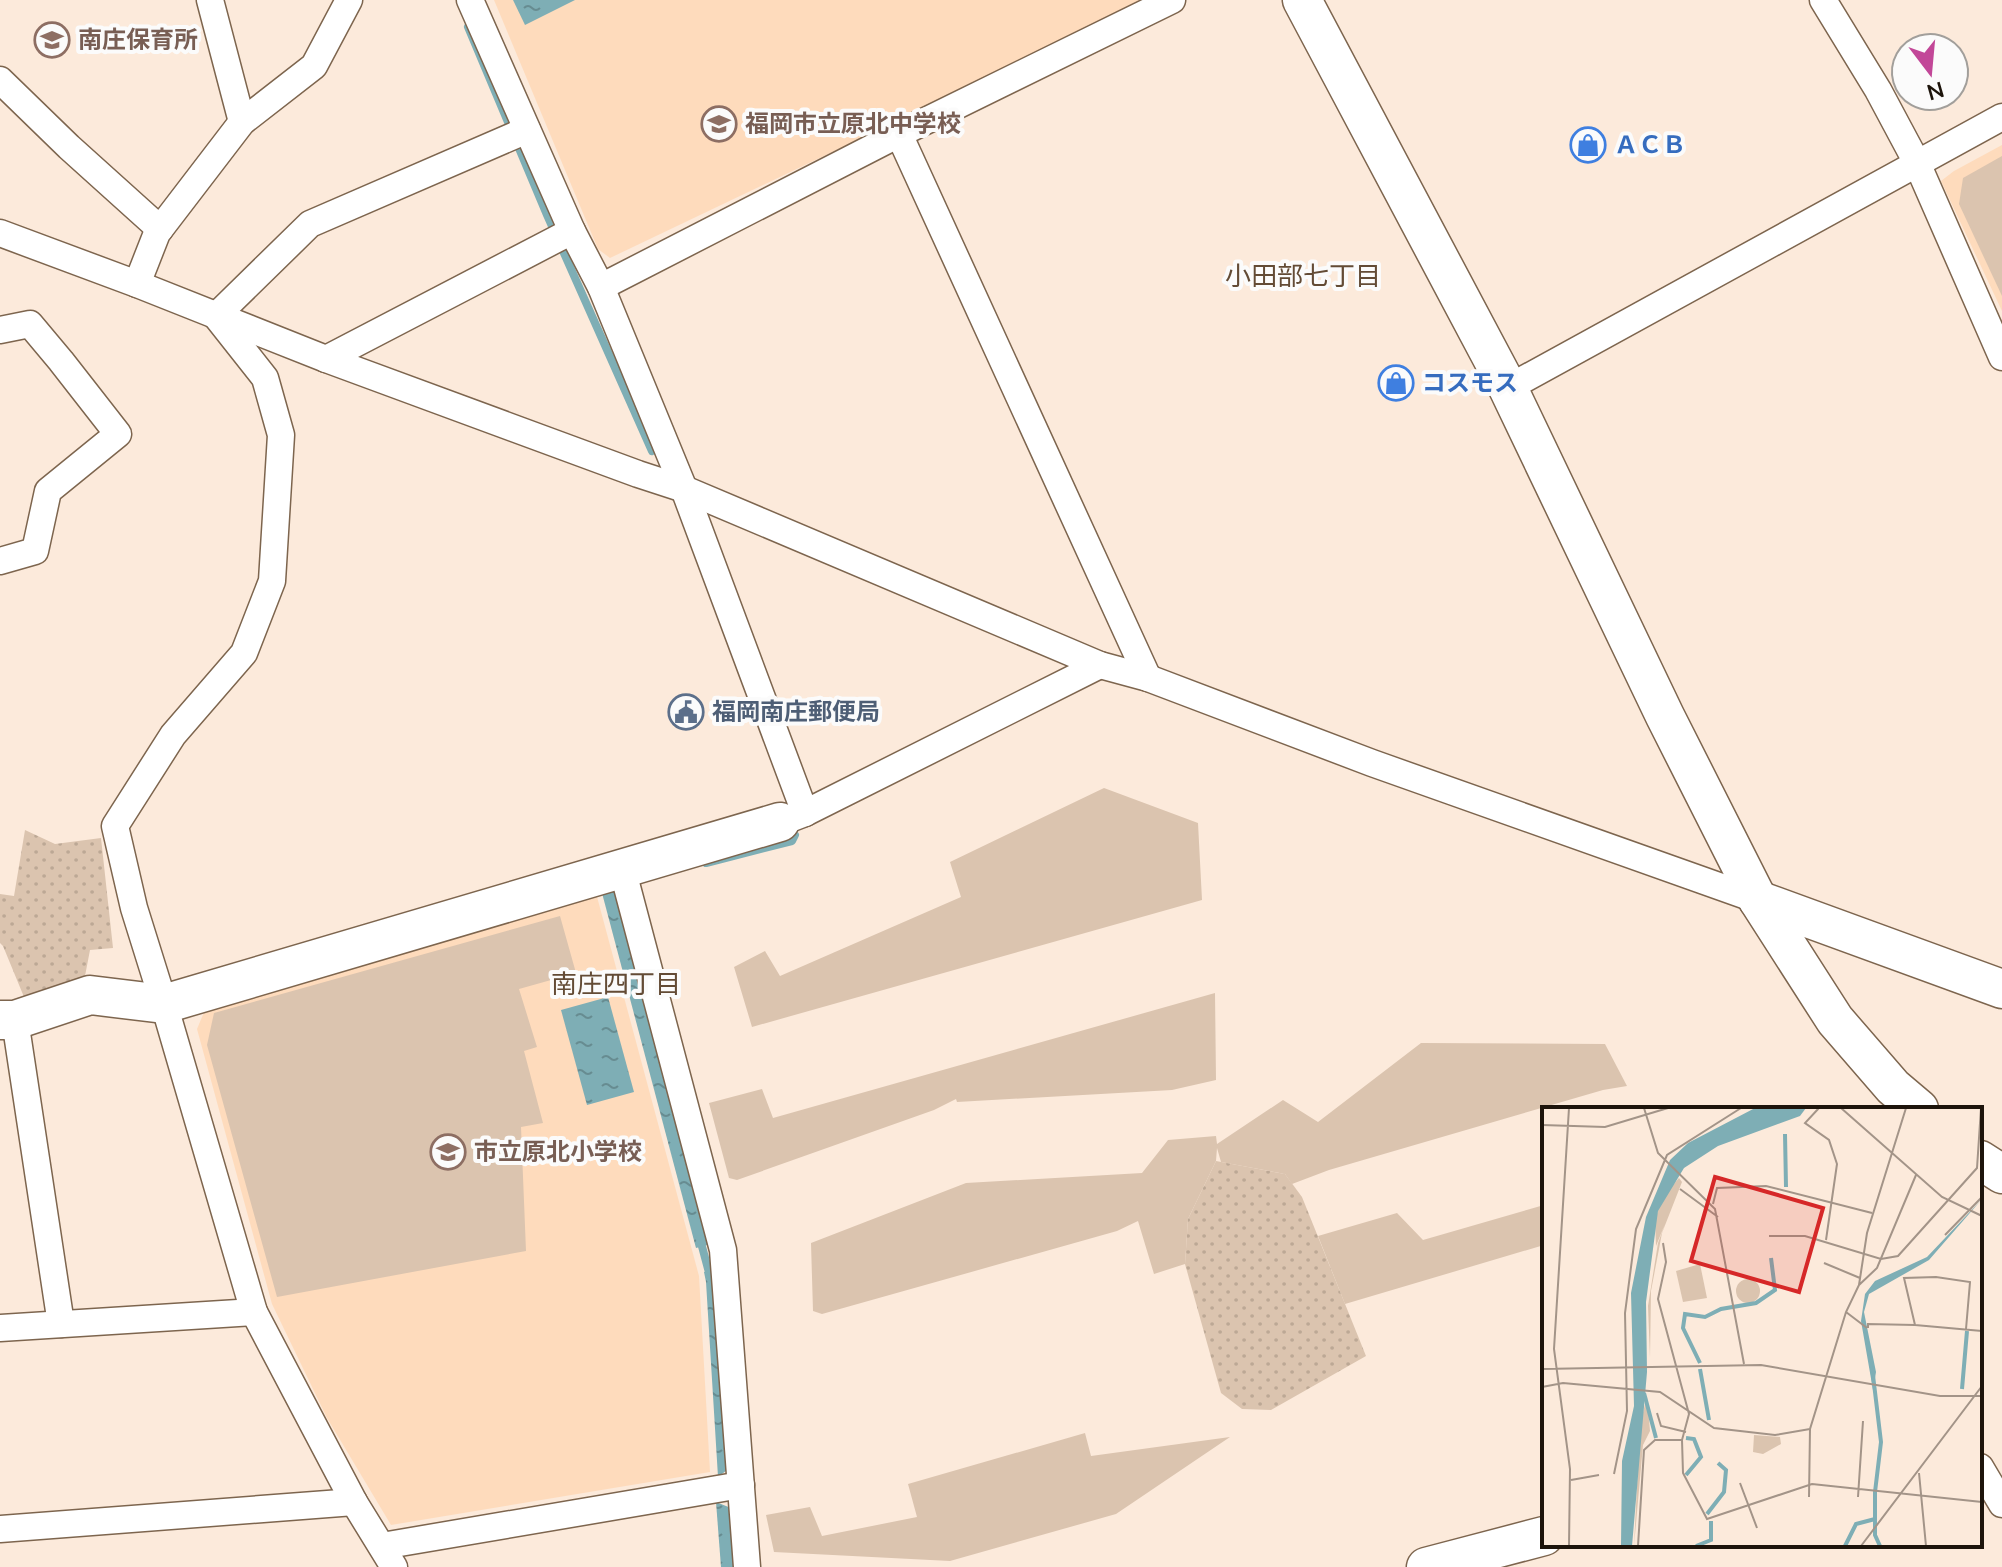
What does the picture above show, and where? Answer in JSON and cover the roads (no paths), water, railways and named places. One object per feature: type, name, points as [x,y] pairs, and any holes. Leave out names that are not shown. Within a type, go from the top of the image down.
[{"type":"street","points":[[210,0],[242,122]]},
{"type":"street","points":[[137,284],[157,233],[242,122],[314,66],[349,0]]},
{"type":"street","points":[[470,0],[517,135],[601,287],[684,489],[793,817]]},
{"type":"street","points":[[601,287],[899,134],[1172,0]]},
{"type":"street","points":[[1302,0],[1508,388],[1658,702],[1758,900],[1835,1020],[1897,1102]]},
{"type":"street","points":[[1827,1],[1917,163],[2002,357]]},
{"type":"street","points":[[0,80],[160,229]]},
{"type":"street","points":[[1508,388],[2002,117]]},
{"type":"street","points":[[899,134],[1148,678]]},
{"type":"street","points":[[216,316],[310,224],[517,135]]},
{"type":"street","points":[[326,359],[572,231]]},
{"type":"street","points":[[0,233],[326,359],[684,489],[1100,665],[1148,678],[1372,763],[2002,989]]},
{"type":"street","points":[[216,316],[265,378],[281,435],[272,581],[244,653],[173,735],[115,826],[134,908],[254,1312],[354,1502],[388,1557],[741,1485]]},
{"type":"street","points":[[0,330],[30,324],[118,434],[48,491],[35,551],[0,561]]},
{"type":"street","points":[[61,1324],[8,1020],[90,995],[164,1004],[793,817],[1100,665]]},
{"type":"street","points":[[622,868],[723,1250],[747,1567]]},
{"type":"street","points":[[1982,1161],[2002,1174]]},
{"type":"street","points":[[0,1328],[254,1312]]},
{"type":"street","points":[[1982,1470],[2002,1504]]},
{"type":"street","points":[[0,1529],[354,1502]]},
{"type":"street","points":[[1426,1567],[1542,1537]]},
{"type":"water","points":[[513,0],[575,0],[525,25]]},
{"type":"water","points":[[611,890],[615,893],[711,1244],[696,1248],[602,893]]},
{"type":"water","points":[[608,997],[634,1092],[587,1105],[561,1010]]},
{"type":"water","points":[[714,1269],[731,1467],[718,1477],[704,1272]]},
{"type":"water","points":[[716,1502],[731,1508],[735,1567],[721,1567]]},
{"type":"waterway","points":[[468,27],[652,451]]},
{"type":"waterway","points":[[706,863],[792,841],[795,835]]},
{"type":"waterway","points":[[700,1239],[711,1280]]},
{"type":"place","name":"南庄保育所","points":[[52,40]]},
{"type":"place","name":"福岡市立原北中学校","points":[[719,124]]},
{"type":"place","name":"ＡＣＢ","points":[[1588,145]]},
{"type":"place","name":"コスモス","points":[[1396,383]]},
{"type":"place","name":"福岡南庄郵便局","points":[[686,712]]},
{"type":"place","name":"市立原北小学校","points":[[448,1152]]},
{"type":"district","name":"小田部七丁目","points":[[1303,276]]},
{"type":"district","name":"南庄四丁目","points":[[616,984]]}]
